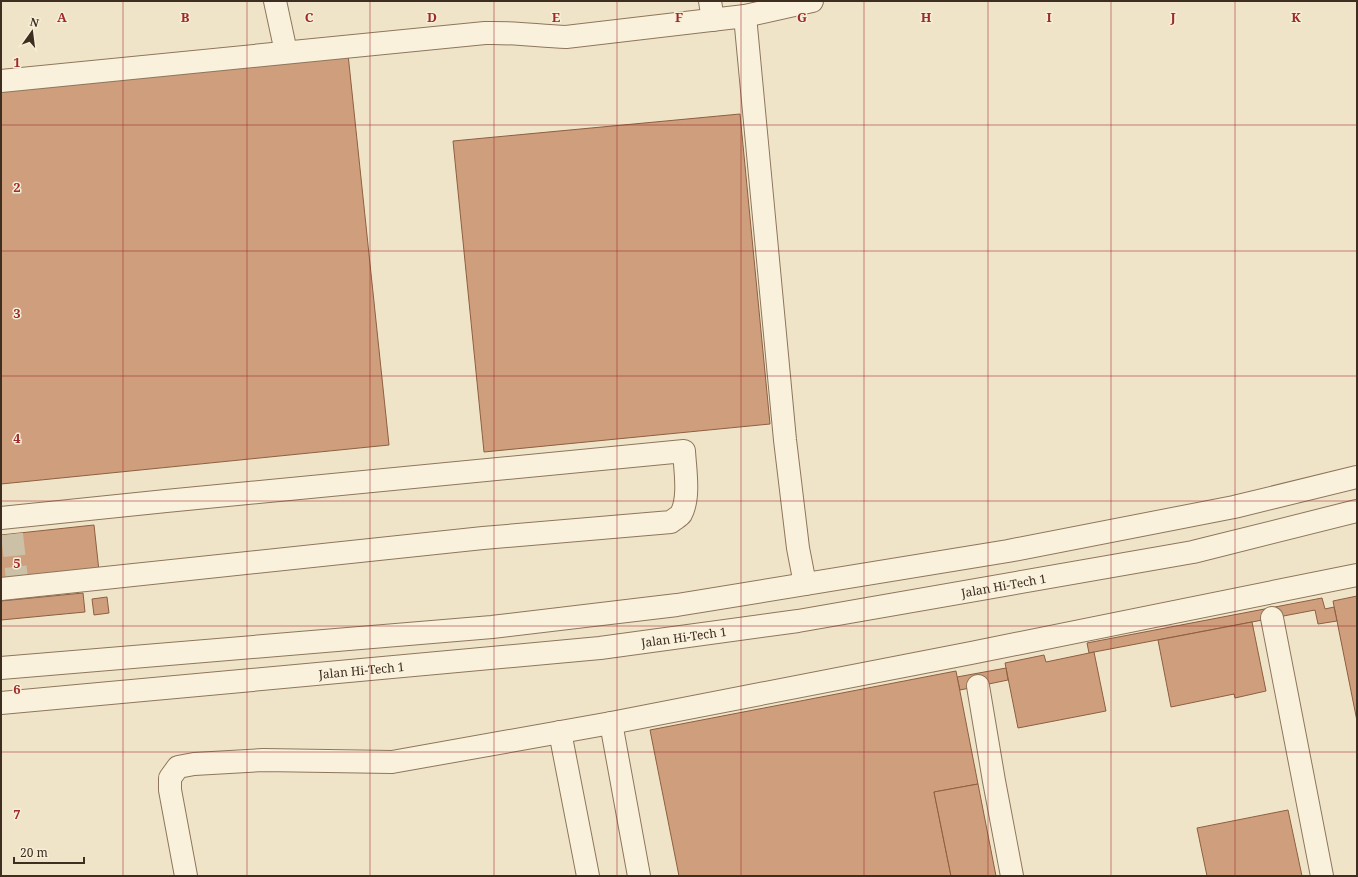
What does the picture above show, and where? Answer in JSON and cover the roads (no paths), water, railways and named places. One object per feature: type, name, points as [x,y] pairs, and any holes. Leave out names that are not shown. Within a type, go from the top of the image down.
[{"type":"street","points":[[275,1],[286,52]]},
{"type":"street","points":[[1,81],[485,32],[566,36],[712,10],[745,16],[812,1]]},
{"type":"street","points":[[745,16],[784,440],[798,548],[805,584]]},
{"type":"street","points":[[8,523],[166,500],[684,451],[686,489],[685,504],[680,515],[671,522],[483,538],[13,585]]},
{"type":"street","points":[[1,668],[492,627],[677,605],[1016,550],[1234,507],[1357,477]]},
{"type":"street","name":"Jalan Hi-Tech 1","points":[[1,702],[600,648],[798,621],[1193,552],[1357,511]]},
{"type":"street","points":[[186,876],[170,790],[170,778],[178,767],[194,764],[263,760],[392,762],[611,723],[975,671],[1270,606],[1357,575]]},
{"type":"street","points":[[1270,606],[1322,876]]},
{"type":"street","points":[[975,671],[1012,876]]},
{"type":"street","points":[[611,723],[639,876]]},
{"type":"street","points":[[560,732],[588,876]]},
{"type":"tunnel","points":[[12,534],[17,579]]}]
